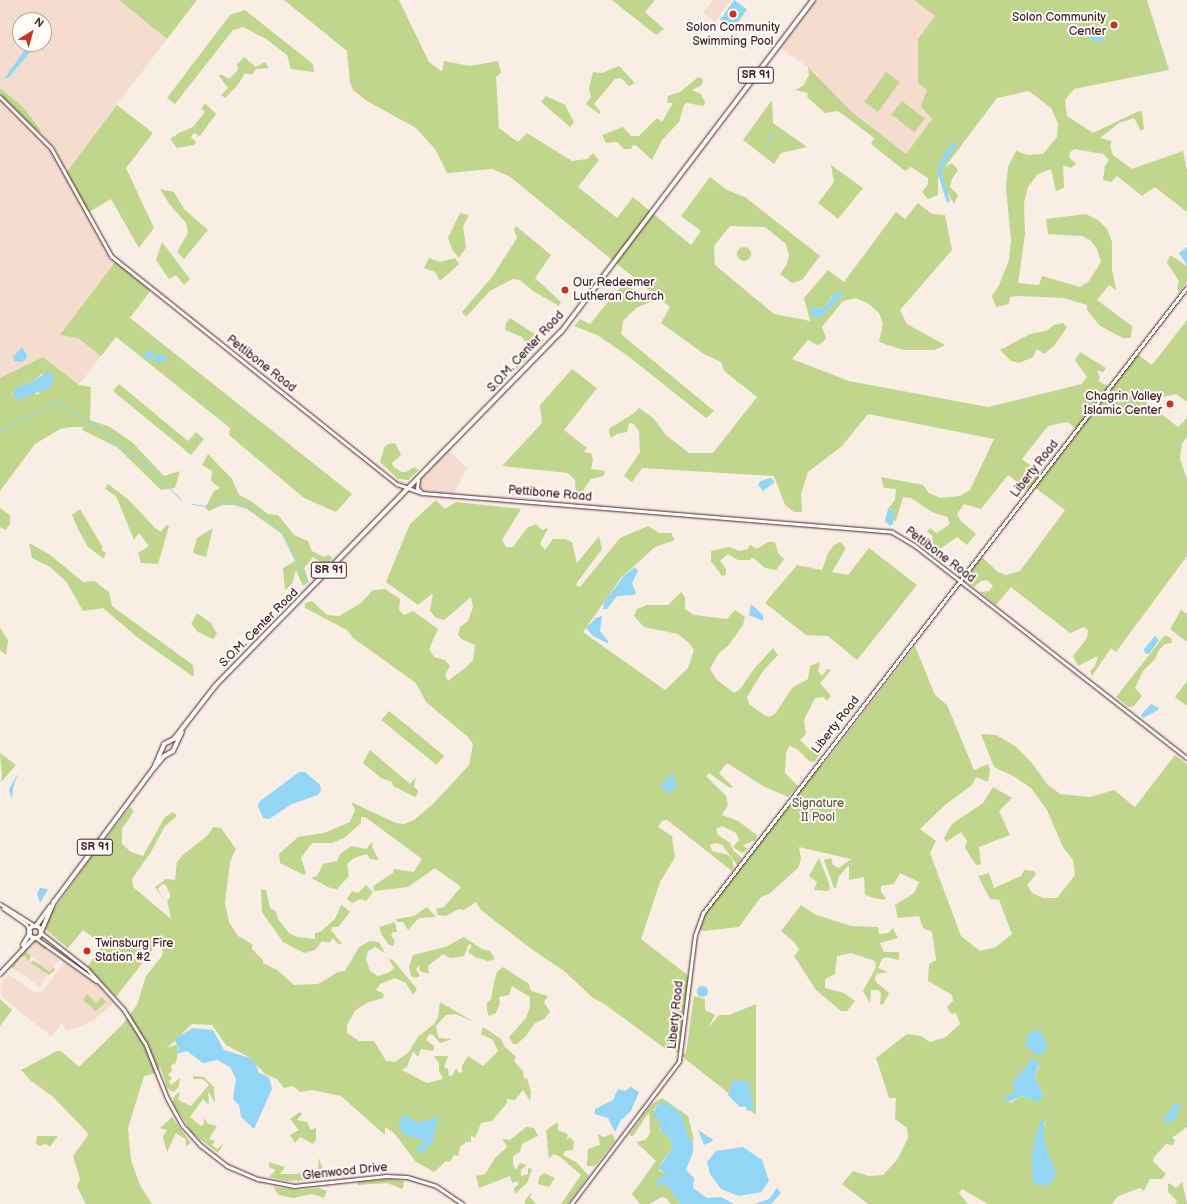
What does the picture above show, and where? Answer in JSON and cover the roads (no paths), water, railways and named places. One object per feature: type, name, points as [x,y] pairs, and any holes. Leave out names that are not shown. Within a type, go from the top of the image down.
[{"type":"main road","name":"S.O.M. Center Road","points":[[183,728],[216,686],[561,332],[813,0]]},
{"type":"main road","name":"SR 91","points":[[154,768],[165,743],[170,742],[183,728]]},
{"type":"main road","name":"SR 91","points":[[35,926],[154,768],[168,753],[172,752],[183,728]]},
{"type":"main road","points":[[170,742],[174,748]]},
{"type":"main road","points":[[163,749],[168,753]]},
{"type":"main road","name":"SR 91","points":[[41,932],[54,902]]},
{"type":"main road","points":[[0,974],[41,932],[35,926],[16,956]]},
{"type":"main road","points":[[30,932],[35,938]]},
{"type":"street","name":"Pettibone Road","points":[[0,97],[51,148],[111,256],[393,481],[408,490],[422,493],[888,532],[903,537],[1187,758]]},
{"type":"street","name":"Liberty Road","points":[[571,1204],[677,1065],[681,1055],[694,940],[701,916],[959,580],[1187,287]]},
{"type":"street","points":[[418,479],[417,488],[422,493]]},
{"type":"street","points":[[0,904],[35,926]]},
{"type":"street","points":[[0,904],[26,924],[30,932]]},
{"type":"street","name":"Glenwood Drive","points":[[41,932],[79,963],[106,990],[142,1037],[167,1098],[182,1125],[200,1145],[227,1166],[258,1180],[294,1186],[386,1176],[410,1178],[436,1186],[463,1204]]},
{"type":"street","name":"Glenwood Drive","points":[[35,938],[65,956],[106,990]]},
{"type":"water","name":"Solon Community Swimming Pool","points":[[734,0],[747,9],[733,29],[720,20]]},
{"type":"water","points":[[1094,31],[1103,36],[1103,42],[1090,41],[1091,36],[1087,35],[1088,32],[1093,35]]},
{"type":"water","points":[[23,52],[30,52],[9,77],[4,79]]},
{"type":"water","points":[[955,141],[957,145],[941,169],[950,201],[947,203],[937,171],[944,153]]},
{"type":"water","points":[[1187,247],[1187,265],[1179,253]]},
{"type":"water","points":[[840,291],[843,293],[841,297],[820,318],[814,317],[810,313],[811,307],[820,309],[828,304],[833,295]]},
{"type":"water","points":[[22,347],[27,355],[26,359],[22,362],[14,361],[13,357]]},
{"type":"water","points":[[149,350],[154,355],[149,360],[144,355]]},
{"type":"water","points":[[158,354],[166,356],[166,360],[158,363],[152,362]]},
{"type":"water","points":[[48,371],[55,377],[49,388],[18,400],[14,397],[13,391],[15,389],[34,381]]},
{"type":"water","points":[[771,478],[775,482],[763,491],[758,485],[760,481]]},
{"type":"water","points":[[888,509],[894,510],[893,524],[890,526],[885,521]]},
{"type":"water","points":[[635,567],[638,571],[632,583],[636,593],[634,595],[617,596],[607,609],[603,609],[604,602],[624,576]]},
{"type":"water","points":[[751,604],[763,615],[763,621],[749,615]]},
{"type":"water","points":[[602,616],[600,631],[609,642],[607,643],[593,636],[586,628],[596,618]]},
{"type":"water","points":[[1155,636],[1159,640],[1149,654],[1145,653],[1144,649]]},
{"type":"water","points":[[1151,704],[1159,708],[1158,710],[1143,718],[1141,715]]},
{"type":"water","points":[[299,772],[305,772],[320,785],[321,790],[318,795],[292,804],[269,819],[263,818],[258,806],[259,802]]},
{"type":"water","points":[[18,773],[13,788],[12,799],[9,790]]},
{"type":"water","points":[[672,774],[676,782],[675,788],[669,794],[660,786]]},
{"type":"water","points":[[40,888],[48,889],[40,903],[37,894]]},
{"type":"water","points":[[700,986],[704,986],[706,987],[706,995],[700,996],[697,993],[697,989]]},
{"type":"water","points":[[193,1028],[213,1030],[224,1050],[250,1058],[256,1064],[259,1073],[269,1077],[272,1089],[254,1129],[241,1117],[239,1105],[233,1099],[236,1079],[230,1067],[217,1060],[203,1063],[187,1051],[176,1054],[179,1048],[174,1039]]},
{"type":"water","points":[[1034,1030],[1041,1032],[1047,1049],[1040,1055],[1035,1054],[1025,1045],[1029,1033]]},
{"type":"water","points":[[1029,1058],[1039,1063],[1035,1077],[1043,1095],[1037,1102],[1022,1096],[1006,1103],[1004,1096],[1014,1093],[1013,1081],[1029,1063]]},
{"type":"water","points":[[733,1080],[749,1082],[754,1110],[747,1111],[746,1106],[740,1107],[728,1095]]},
{"type":"water","points":[[631,1087],[639,1092],[631,1111],[621,1120],[615,1132],[608,1118],[595,1114],[595,1109],[613,1100],[618,1089],[625,1091]]},
{"type":"water","points":[[665,1102],[682,1114],[687,1134],[693,1143],[693,1152],[686,1170],[694,1178],[693,1188],[707,1198],[721,1197],[734,1204],[680,1204],[667,1185],[655,1186],[659,1178],[665,1175],[665,1172],[658,1169],[673,1147],[668,1136],[661,1132],[659,1120],[653,1116],[657,1104],[662,1105],[661,1103]]},
{"type":"water","points":[[1178,1103],[1182,1107],[1177,1111],[1176,1120],[1164,1123],[1164,1118],[1170,1112],[1172,1105]]},
{"type":"water","points":[[404,1114],[419,1123],[438,1116],[433,1142],[421,1154],[414,1148],[422,1145],[423,1140],[406,1136],[399,1128],[399,1121]]},
{"type":"water","points":[[1044,1116],[1044,1143],[1055,1170],[1055,1177],[1048,1186],[1036,1184],[1032,1180],[1032,1157],[1036,1132]]},
{"type":"water","points":[[698,1130],[712,1139],[713,1141],[704,1145]]},
{"type":"water","points":[[743,1147],[762,1160],[769,1181],[761,1192],[739,1196],[721,1189],[710,1174],[707,1162],[716,1151]]},
{"type":"water","points":[[777,1188],[781,1193],[771,1204],[754,1204],[769,1199]]},
{"type":"waterway","points":[[766,150],[770,132]]},
{"type":"waterway","points":[[770,133],[775,138]]},
{"type":"waterway","points":[[0,429],[7,428],[15,420],[39,412],[47,404],[57,402],[103,431],[151,469],[181,500]]},
{"type":"waterway","points":[[192,504],[207,506],[234,499],[258,510],[282,532],[307,582]]},
{"type":"place","name":"Solon Community Swimming Pool","points":[[733,14]]},
{"type":"place","name":"Solon Community Center","points":[[1114,25]]},
{"type":"place","name":"Our Redeemer Lutheran Church","points":[[565,290]]},
{"type":"place","name":"Chagrin Valley Islamic Center","points":[[1170,404]]},
{"type":"place","name":"Twinsburg Fire Station #2","points":[[87,951]]},
{"type":"park label","name":"Signature II Pool","points":[[818,811]]}]
